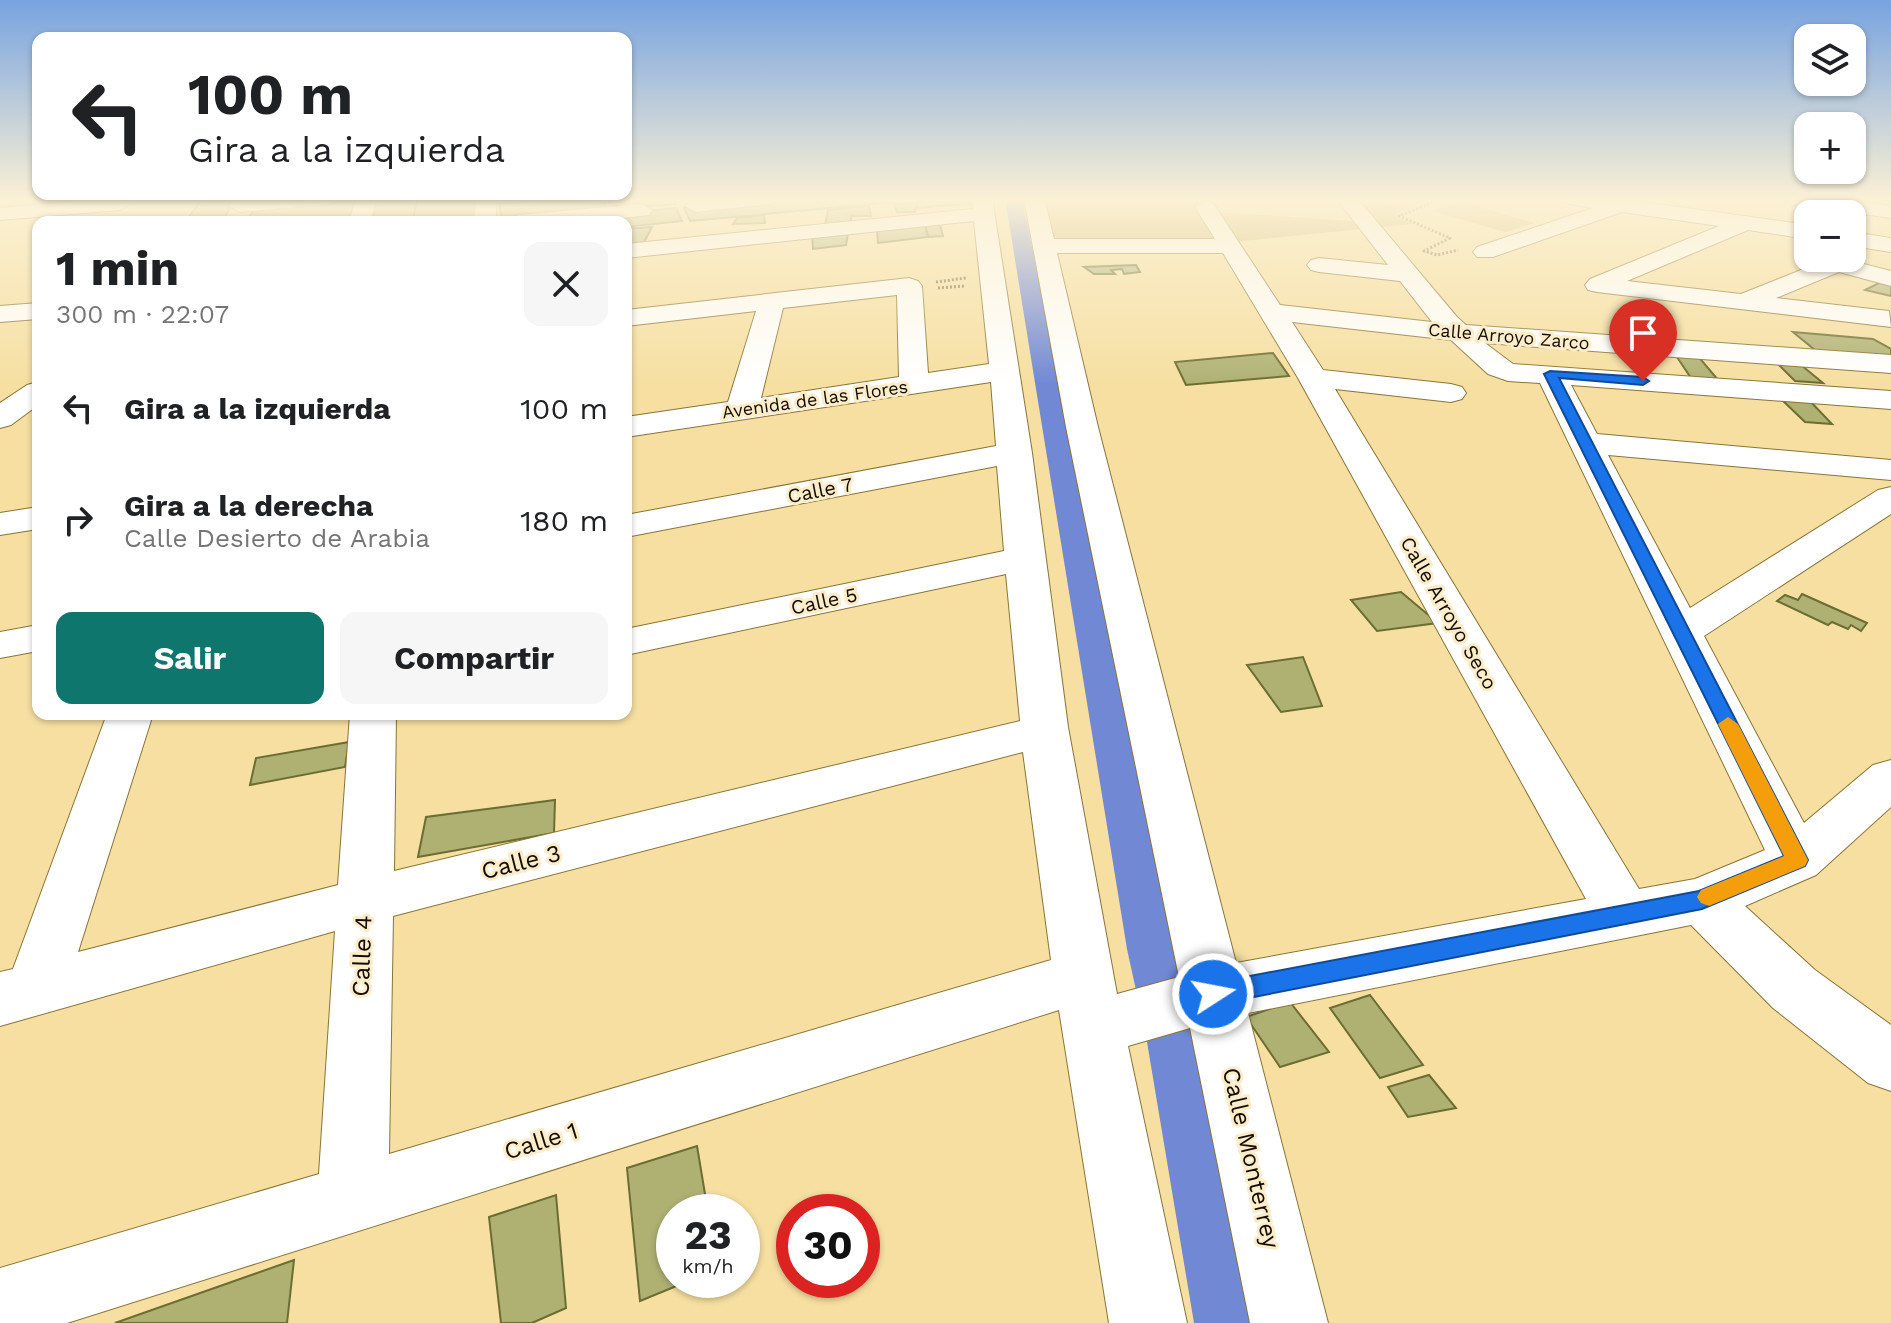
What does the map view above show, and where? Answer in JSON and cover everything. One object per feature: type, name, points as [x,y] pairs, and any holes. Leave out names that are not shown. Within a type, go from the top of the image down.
[{"type":"street","points":[[632,277],[634,260]]},
{"type":"street","points":[[989,260],[1015,453],[1022,559],[1044,731],[1148,1323]]},
{"type":"street","name":"Calle Monterrey","points":[[1048,260],[1208,995],[1289,1323]]},
{"type":"street","name":"Calle Arroyo Seco","points":[[1238,260],[1313,378],[1625,916]]},
{"type":"street","points":[[1394,260],[1447,323],[1462,333],[1493,368],[1508,372],[1891,400]]},
{"type":"street","points":[[1658,260],[1597,285],[1890,319]]},
{"type":"street","points":[[1319,265],[1405,274]]},
{"type":"street","points":[[1866,268],[1891,279]]},
{"type":"street","points":[[1743,302],[1818,272]]},
{"type":"street","points":[[632,317],[909,286],[914,384]]},
{"type":"street","points":[[1782,287],[1890,319]]},
{"type":"street","points":[[742,409],[772,302]]},
{"type":"street","points":[[0,314],[32,311]]},
{"type":"street","name":"Calle Arroyo Zarco","points":[[1271,312],[1462,333],[1891,364]]},
{"type":"street","name":"Avenida de las Flores","points":[[632,426],[1003,371]]},
{"type":"street","points":[[1550,374],[1797,860]]},
{"type":"street","points":[[1313,378],[1451,393]]},
{"type":"street","points":[[0,418],[32,395]]},
{"type":"street","points":[[1587,443],[1891,470]]},
{"type":"street","points":[[1609,490],[1676,449]]},
{"type":"street","name":"Calle 7","points":[[632,525],[1015,453]]},
{"type":"street","points":[[1681,632],[1891,498]]},
{"type":"street","points":[[0,524],[32,519]]},
{"type":"street","name":"Calle 5","points":[[632,641],[1022,559]]},
{"type":"street","points":[[0,645],[32,639]]},
{"type":"street","points":[[18,995],[128,720]]},
{"type":"street","name":"Calle 4","points":[[353,1198],[373,720]]},
{"type":"street","name":"Calle 3","points":[[18,995],[363,901],[1044,731]]},
{"type":"street","name":"Calle 1","points":[[0,1306],[353,1198],[1094,1010],[1208,995],[1702,900],[1797,860],[1891,778]]},
{"type":"street","points":[[1702,900],[1794,989],[1891,1062]]},
{"type":"path","points":[[909,286],[937,288],[991,280]]},
{"type":"path","points":[[909,286],[991,280]]},
{"type":"building","points":[[1136,265],[1140,272],[1124,274],[1122,269],[1111,270],[1115,274],[1094,274],[1084,267]]},
{"type":"building","points":[[1887,279],[1891,281],[1891,296],[1865,290]]},
{"type":"building","points":[[1793,332],[1873,339],[1891,349],[1891,359],[1821,355]]},
{"type":"building","points":[[1273,353],[1289,376],[1186,385],[1175,362]]},
{"type":"building","points":[[1675,354],[1697,355],[1719,381],[1691,378]]},
{"type":"building","points":[[1779,365],[1801,365],[1823,383],[1795,381]]},
{"type":"building","points":[[1779,397],[1808,399],[1832,424],[1805,422]]},
{"type":"building","points":[[1401,592],[1438,623],[1377,631],[1351,600]]},
{"type":"building","points":[[1802,594],[1867,623],[1861,631],[1851,625],[1848,629],[1832,622],[1828,625],[1777,601],[1785,595],[1798,600]]},
{"type":"building","points":[[1303,657],[1322,706],[1281,712],[1247,665]]},
{"type":"building","points":[[349,742],[345,767],[250,785],[256,758]]},
{"type":"building","points":[[555,800],[554,833],[418,857],[426,817]]},
{"type":"building","points":[[1370,995],[1423,1065],[1380,1078],[1330,1008]]},
{"type":"building","points":[[1290,1002],[1329,1052],[1280,1067],[1246,1017]]},
{"type":"building","points":[[1429,1075],[1456,1108],[1408,1117],[1388,1087]]},
{"type":"building","points":[[697,1146],[705,1194],[656,1194],[656,1294],[640,1301],[627,1168]]},
{"type":"building","points":[[556,1195],[566,1308],[532,1323],[501,1323],[489,1217]]},
{"type":"building","points":[[294,1260],[287,1323],[115,1323]]},
{"type":"waterway","points":[[1024,260],[1151,949],[1172,1036],[1226,1323]]},
{"type":"slow traffic","points":[[1709,897],[1797,860],[1728,724]]},
{"type":"route","points":[[1213,994],[1702,900],[1797,860],[1550,374],[1643,381]]}]
